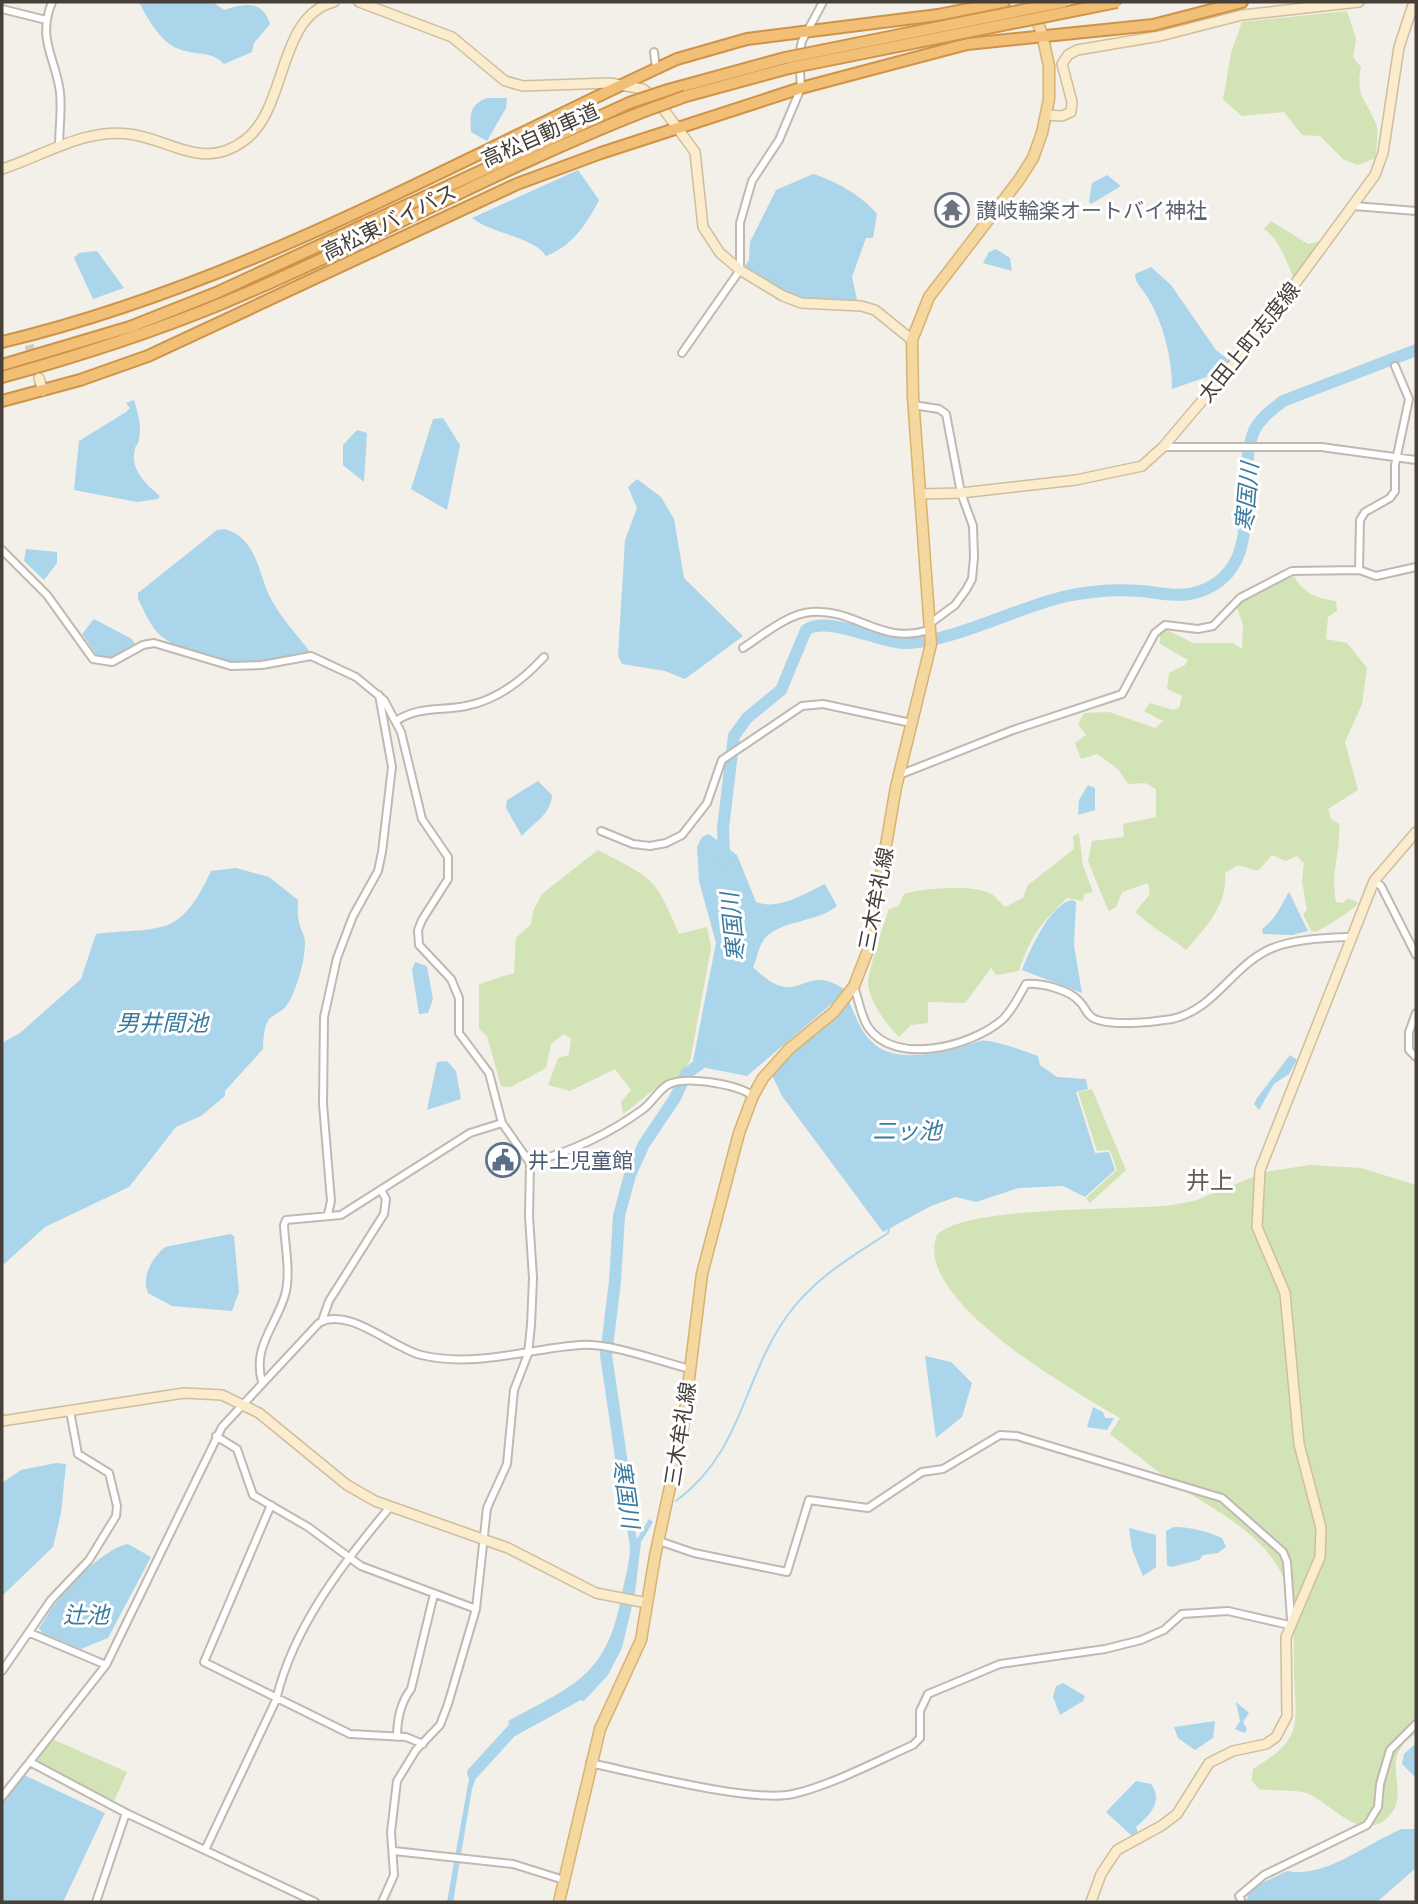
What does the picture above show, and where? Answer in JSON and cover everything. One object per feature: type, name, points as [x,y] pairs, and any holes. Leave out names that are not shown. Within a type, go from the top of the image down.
[{"type":"highway","name":"高松東バイパス","points":[[2,342],[27,341],[278,250],[677,59],[747,39],[938,15],[1004,2]]},
{"type":"highway","name":"高松自動車道","points":[[2,365],[130,327],[216,293],[629,103],[668,90],[1063,2]]},
{"type":"highway","name":"高松自動車道","points":[[2,377],[133,338],[219,304],[565,143],[686,96],[787,63],[1117,2]]},
{"type":"highway","name":"高松東バイパス","points":[[2,401],[43,391],[148,356],[517,184],[679,127],[801,88],[946,48],[1042,34],[1153,25],[1242,2]]},
{"type":"main road","name":"三木牟礼線","points":[[559,1902],[590,1763],[607,1709],[641,1640],[683,1427],[702,1274],[738,1133],[755,1092],[784,1055],[834,1012],[852,988],[868,950],[899,775],[931,644],[932,628],[913,405],[912,340],[929,297],[1033,158],[1047,115],[1050,78],[1042,34],[1030,2]]},
{"type":"street","points":[[52,2],[46,20],[45,41],[60,91],[60,147]]},
{"type":"street","points":[[2,169],[81,138],[129,134],[183,152],[208,155],[229,150],[247,140],[259,125],[300,28],[312,12],[334,2]]},
{"type":"street","points":[[359,2],[452,37],[505,81],[523,86],[624,84],[643,89],[656,99],[695,152],[704,227],[720,253],[740,270],[783,296],[801,303],[861,306],[875,310],[912,340]]},
{"type":"street","points":[[682,353],[740,270],[740,223],[752,181],[779,140],[801,88],[799,55],[807,30],[823,2]]},
{"type":"street","points":[[1047,115],[1062,116],[1071,112],[1072,102],[1062,64],[1068,55],[1077,50],[1160,36],[1242,15],[1359,2]]},
{"type":"street","name":"太田上町志度線","points":[[921,494],[961,493],[1076,480],[1127,471],[1142,466],[1163,447],[1256,337],[1354,206],[1380,164],[1391,85],[1406,20],[1414,2]]},
{"type":"street","points":[[2,9],[46,20]]},
{"type":"street","points":[[654,52],[656,69]]},
{"type":"street","points":[[1354,206],[1416,211]]},
{"type":"street","points":[[1359,570],[1360,520],[1365,512],[1390,498],[1395,491],[1395,465],[1399,457],[1409,399],[1395,366]]},
{"type":"street","points":[[39,378],[43,391]]},
{"type":"street","points":[[744,648],[790,618],[809,612],[831,613],[895,635],[920,634],[932,628],[955,605],[972,579],[973,526],[961,493],[946,414],[939,409],[913,405]]},
{"type":"street","points":[[1163,447],[1321,447],[1416,460]]},
{"type":"street","points":[[2,550],[47,595],[86,652],[102,663],[112,662],[143,645],[154,643],[231,666],[262,665],[311,656],[356,677],[379,695],[396,721],[410,762],[422,819],[442,844],[450,869],[443,891],[422,920],[418,930],[419,945],[456,988],[459,1033],[489,1073],[502,1123],[530,1163],[529,1216],[533,1278],[528,1354],[514,1390],[507,1464],[487,1508],[476,1609],[449,1704],[440,1725],[404,1766],[397,1781],[391,1821],[394,1875],[382,1902]]},
{"type":"street","points":[[899,775],[1013,730],[1122,694],[1154,633],[1165,625],[1198,629],[1213,626],[1240,598],[1292,571],[1359,570],[1376,576],[1416,567]]},
{"type":"street","points":[[396,721],[411,711],[481,702],[508,689],[544,657]]},
{"type":"street","points":[[328,1214],[331,1201],[323,1104],[324,1017],[337,958],[353,916],[378,871],[382,852],[392,767],[379,695]]},
{"type":"street","points":[[601,831],[633,844],[650,846],[666,843],[682,835],[707,803],[722,760],[802,706],[823,704],[911,723]]},
{"type":"street","points":[[1091,1902],[1101,1874],[1117,1850],[1177,1814],[1209,1763],[1233,1751],[1255,1749],[1276,1738],[1287,1716],[1284,1651],[1290,1622],[1320,1557],[1321,1528],[1299,1444],[1285,1293],[1259,1238],[1257,1189],[1266,1150],[1374,881],[1416,832]]},
{"type":"street","points":[[1374,881],[1381,886],[1416,954]]},
{"type":"street","points":[[852,988],[868,1027],[888,1045],[929,1048],[968,1041],[983,1033],[1009,1012],[1026,984],[1041,983],[1079,1000],[1087,1014],[1095,1020],[1148,1022],[1170,1019],[1199,1007],[1266,951],[1328,938],[1350,937]]},
{"type":"street","points":[[1416,1013],[1409,1032],[1409,1050],[1416,1057]]},
{"type":"street","points":[[530,1163],[596,1138],[638,1113],[663,1088],[676,1082],[724,1085],[755,1092]]},
{"type":"street","points":[[262,1382],[260,1354],[286,1287],[286,1220],[328,1214],[341,1215],[470,1133],[502,1123]]},
{"type":"street","points":[[322,1321],[323,1312],[384,1214],[386,1199],[381,1190]]},
{"type":"street","points":[[2,1797],[106,1665],[216,1436],[306,1333],[322,1321],[340,1318],[351,1321],[404,1349],[435,1358],[473,1360],[581,1345],[598,1346],[690,1368]]},
{"type":"street","points":[[2,1421],[184,1393],[205,1393],[243,1403],[347,1485],[390,1507],[482,1538],[527,1557],[577,1585],[618,1598],[648,1603]]},
{"type":"street","points":[[2,1671],[51,1600],[89,1560],[116,1516],[113,1479],[109,1473],[78,1454],[70,1411]]},
{"type":"street","points":[[659,1541],[694,1553],[787,1572],[809,1500],[868,1508],[915,1475],[943,1469],[1000,1435],[1017,1436],[1222,1498],[1283,1552],[1287,1562],[1290,1622]]},
{"type":"street","points":[[216,1436],[237,1449],[246,1467],[253,1494],[308,1527],[360,1566],[476,1609]]},
{"type":"street","points":[[271,1505],[204,1662],[247,1681],[276,1700],[350,1734],[416,1738],[424,1744]]},
{"type":"street","points":[[205,1850],[323,1593],[347,1557],[390,1507]]},
{"type":"street","points":[[397,1737],[397,1724],[411,1689],[434,1594]]},
{"type":"street","points":[[590,1763],[723,1789],[757,1794],[792,1794],[914,1745],[920,1738],[920,1710],[928,1694],[1000,1664],[1105,1649],[1141,1640],[1164,1630],[1182,1614],[1242,1613],[1290,1622]]},
{"type":"street","points":[[30,1633],[106,1665]]},
{"type":"street","points":[[1242,1902],[1239,1896],[1242,1891],[1264,1875],[1367,1825],[1378,1807],[1380,1784],[1390,1750],[1416,1724]]},
{"type":"street","points":[[30,1762],[126,1813],[315,1902]]},
{"type":"street","points":[[107,1902],[97,1900],[126,1813]]},
{"type":"street","points":[[394,1851],[449,1855],[525,1867],[564,1880]]},
{"type":"green space","points":[[1347,11],[1356,39],[1353,57],[1361,67],[1361,92],[1373,116],[1377,132],[1376,158],[1358,165],[1343,159],[1320,136],[1302,135],[1284,112],[1242,116],[1223,100],[1231,53],[1242,22]]},
{"type":"green space","points":[[1271,221],[1308,244],[1324,240],[1294,280],[1279,245],[1264,229]]},
{"type":"green space","points":[[1294,576],[1311,594],[1336,601],[1337,611],[1328,617],[1326,639],[1347,643],[1367,668],[1362,704],[1345,742],[1358,790],[1328,809],[1331,819],[1339,824],[1334,881],[1336,902],[1343,903],[1348,898],[1358,903],[1316,932],[1311,931],[1303,914],[1307,910],[1302,881],[1304,863],[1297,856],[1286,861],[1272,855],[1258,871],[1238,865],[1225,873],[1219,905],[1208,924],[1186,950],[1135,912],[1150,894],[1148,883],[1122,892],[1116,907],[1109,911],[1106,905],[1088,861],[1092,841],[1124,837],[1123,824],[1156,817],[1156,789],[1145,783],[1128,784],[1118,769],[1097,754],[1081,759],[1075,743],[1086,735],[1078,724],[1084,713],[1109,712],[1155,728],[1163,721],[1144,711],[1150,703],[1173,710],[1179,708],[1182,696],[1167,689],[1169,673],[1185,665],[1188,660],[1160,644],[1160,634],[1167,630],[1193,643],[1233,643],[1242,649],[1243,625],[1237,607],[1246,598]]},
{"type":"green space","points":[[1079,834],[1083,865],[1093,892],[1084,894],[1083,901],[1067,898],[1050,915],[1027,949],[1019,971],[996,975],[991,968],[965,1003],[928,1002],[928,1023],[911,1025],[899,1037],[884,1020],[868,984],[889,909],[899,906],[904,894],[949,888],[986,892],[1005,907],[1023,898],[1028,885],[1074,849],[1073,836]]},
{"type":"green space","points":[[598,850],[650,881],[664,900],[679,934],[707,927],[711,948],[690,1061],[678,1078],[657,1088],[623,1114],[621,1102],[631,1090],[615,1069],[570,1091],[548,1085],[558,1058],[569,1055],[571,1039],[564,1034],[551,1044],[546,1068],[511,1087],[501,1086],[487,1036],[479,1029],[479,984],[514,973],[516,938],[531,924],[533,911],[542,894]]},
{"type":"green space","points":[[1092,1089],[1126,1170],[1090,1203],[1086,1198],[1117,1170],[1110,1150],[1097,1151],[1078,1092]]},
{"type":"green space","points":[[1310,1165],[1361,1168],[1416,1185],[1416,1734],[1404,1743],[1398,1753],[1398,1796],[1395,1806],[1389,1816],[1378,1824],[1367,1826],[1355,1823],[1303,1792],[1259,1789],[1252,1781],[1253,1769],[1269,1759],[1288,1741],[1293,1731],[1296,1708],[1292,1612],[1288,1591],[1269,1554],[1239,1526],[1169,1480],[1110,1434],[1120,1418],[1035,1365],[971,1314],[948,1287],[936,1260],[937,1235],[954,1225],[980,1218],[1048,1211],[1172,1205],[1194,1201],[1265,1172]]},
{"type":"green space","points":[[50,1738],[127,1772],[114,1801],[31,1761]]},
{"type":"water","points":[[139,2],[213,2],[224,10],[252,5],[263,11],[270,24],[254,43],[252,52],[224,64],[209,55],[172,46],[155,29]]},
{"type":"water","points":[[487,98],[507,98],[506,108],[487,141],[471,132],[471,120],[474,107]]},
{"type":"water","points":[[578,170],[599,200],[578,233],[555,252],[546,256],[532,244],[472,218]]},
{"type":"water","points":[[813,174],[848,190],[877,214],[873,238],[866,238],[852,277],[857,300],[804,301],[783,295],[744,268],[749,260],[750,242],[776,190]]},
{"type":"water","points":[[1107,175],[1121,186],[1091,204],[1092,183]]},
{"type":"water","points":[[996,249],[1010,258],[1012,271],[983,263],[989,252]]},
{"type":"water","points":[[97,251],[124,288],[93,299],[74,258],[79,253]]},
{"type":"water","points":[[1151,267],[1171,285],[1216,350],[1230,361],[1221,372],[1172,389],[1169,354],[1163,330],[1154,308],[1135,278],[1135,274]]},
{"type":"water","points":[[134,400],[140,429],[135,463],[145,482],[160,496],[158,499],[137,502],[74,490],[79,441],[126,412],[130,408],[126,403]]},
{"type":"water","points":[[443,418],[460,445],[447,510],[411,489],[433,419]]},
{"type":"water","points":[[357,430],[367,433],[364,482],[343,465],[343,445]]},
{"type":"water","points":[[637,479],[661,497],[674,519],[684,578],[743,636],[685,679],[665,671],[622,664],[618,656],[625,540],[637,508],[628,487]]},
{"type":"water","points":[[225,529],[235,533],[250,548],[273,603],[312,654],[253,662],[215,660],[179,647],[161,636],[154,628],[138,599],[138,593],[217,530]]},
{"type":"water","points":[[26,549],[57,552],[57,563],[44,580],[24,561]]},
{"type":"water","points":[[94,619],[132,639],[136,646],[113,659],[98,657],[82,634]]},
{"type":"water","points":[[538,781],[552,795],[551,802],[545,813],[522,836],[506,808],[507,800]]},
{"type":"water","points":[[1088,785],[1095,788],[1095,810],[1078,815],[1079,800]]},
{"type":"water","points":[[709,834],[737,855],[756,902],[783,903],[825,884],[837,906],[774,931],[761,944],[753,967],[769,980],[791,987],[818,980],[844,989],[835,1001],[747,1076],[706,1068],[693,1061],[716,943],[699,881],[697,847],[702,837]]},
{"type":"water","name":"男井間池","points":[[236,868],[269,877],[298,900],[298,919],[305,939],[303,963],[295,990],[287,1005],[269,1019],[263,1049],[225,1091],[225,1096],[201,1116],[176,1127],[129,1187],[45,1227],[2,1266],[2,1043],[20,1033],[81,979],[96,934],[153,929],[166,925],[189,909],[211,871]]},
{"type":"water","points":[[1289,892],[1308,931],[1292,935],[1263,934],[1262,929],[1275,916]]},
{"type":"water","points":[[1072,900],[1076,902],[1074,946],[1082,993],[1022,970],[1035,940],[1049,918],[1064,903]]},
{"type":"water","points":[[415,962],[427,966],[433,999],[428,1013],[419,1014],[412,970]]},
{"type":"water","name":"二ッ池","points":[[847,997],[857,1020],[871,1041],[895,1054],[924,1055],[985,1041],[1038,1056],[1040,1065],[1057,1077],[1086,1079],[1088,1089],[1076,1092],[1095,1153],[1109,1152],[1115,1170],[1085,1197],[1063,1186],[1019,1188],[976,1202],[956,1197],[931,1206],[883,1232],[782,1096],[771,1073]]},
{"type":"water","points":[[1290,1055],[1297,1060],[1289,1074],[1274,1084],[1259,1110],[1254,1104],[1257,1098]]},
{"type":"water","points":[[447,1061],[456,1071],[461,1099],[427,1110],[437,1062]]},
{"type":"water","points":[[230,1234],[234,1236],[239,1292],[232,1311],[172,1306],[148,1293],[146,1281],[149,1268],[165,1247]]},
{"type":"water","points":[[925,1356],[951,1362],[972,1383],[962,1417],[936,1438]]},
{"type":"water","points":[[1093,1407],[1103,1412],[1105,1418],[1114,1418],[1107,1430],[1087,1427]]},
{"type":"water","points":[[56,1463],[66,1464],[61,1513],[53,1547],[2,1596],[2,1483],[21,1470]]},
{"type":"water","points":[[624,1482],[637,1539],[649,1519],[653,1522],[641,1542],[635,1593],[622,1648],[608,1675],[584,1701],[581,1700],[515,1736],[508,1721],[570,1686],[585,1674],[608,1643],[616,1621],[630,1551],[622,1498]]},
{"type":"water","points":[[1174,1527],[1204,1531],[1222,1538],[1226,1547],[1218,1553],[1203,1555],[1199,1560],[1171,1567],[1167,1565],[1166,1531]]},
{"type":"water","points":[[1129,1528],[1156,1535],[1156,1567],[1143,1576],[1132,1549]]},
{"type":"water","name":"辻池","points":[[128,1544],[151,1557],[108,1638],[81,1649],[42,1633],[39,1628],[71,1584],[100,1559]]},
{"type":"water","points":[[1063,1683],[1085,1696],[1083,1701],[1060,1715],[1053,1697],[1056,1686]]},
{"type":"water","points":[[1236,1702],[1249,1713],[1243,1722],[1247,1729],[1245,1733],[1235,1729],[1240,1721]]},
{"type":"water","points":[[1215,1721],[1213,1738],[1195,1750],[1178,1738],[1174,1727]]},
{"type":"water","points":[[1416,1743],[1416,1778],[1402,1764],[1404,1754]]},
{"type":"water","points":[[483,1759],[472,1789],[453,1902],[447,1902],[470,1773],[477,1762]]},
{"type":"water","points":[[24,1775],[105,1813],[63,1902],[2,1902],[2,1802]]},
{"type":"water","points":[[1136,1781],[1151,1784],[1156,1797],[1150,1813],[1136,1827],[1139,1836],[1134,1838],[1106,1812]]},
{"type":"water","points":[[1402,1829],[1416,1829],[1416,1868],[1377,1902],[1247,1902],[1248,1890],[1287,1871],[1316,1870],[1331,1865]]},
{"type":"waterway","name":"寒国川","points":[[724,860],[723,828],[734,736],[747,718],[781,690],[806,630],[815,626],[839,627],[892,642],[921,642],[1076,594],[1113,590],[1177,595],[1198,592],[1220,581],[1234,564],[1242,544],[1249,451],[1254,431],[1263,418],[1283,401],[1416,350]]},
{"type":"waterway","name":"寒国川","points":[[627,1498],[606,1355],[619,1216],[630,1175],[644,1144],[675,1098],[686,1074],[712,1055]]},
{"type":"waterway","points":[[676,1501],[698,1481],[716,1459],[729,1437],[760,1364],[787,1316],[821,1280],[888,1233],[890,1226]]},
{"type":"waterway","name":"寒国川","points":[[473,1773],[514,1728],[527,1721]]},
{"type":"tunnel","points":[[29,345],[37,373]]},
{"type":"place","name":"讃岐輪楽オートバイ神社","points":[[952,210]]},
{"type":"place","name":"井上児童館","points":[[503,1160]]},
{"type":"district","name":"井上","points":[[1210,1180]]}]
